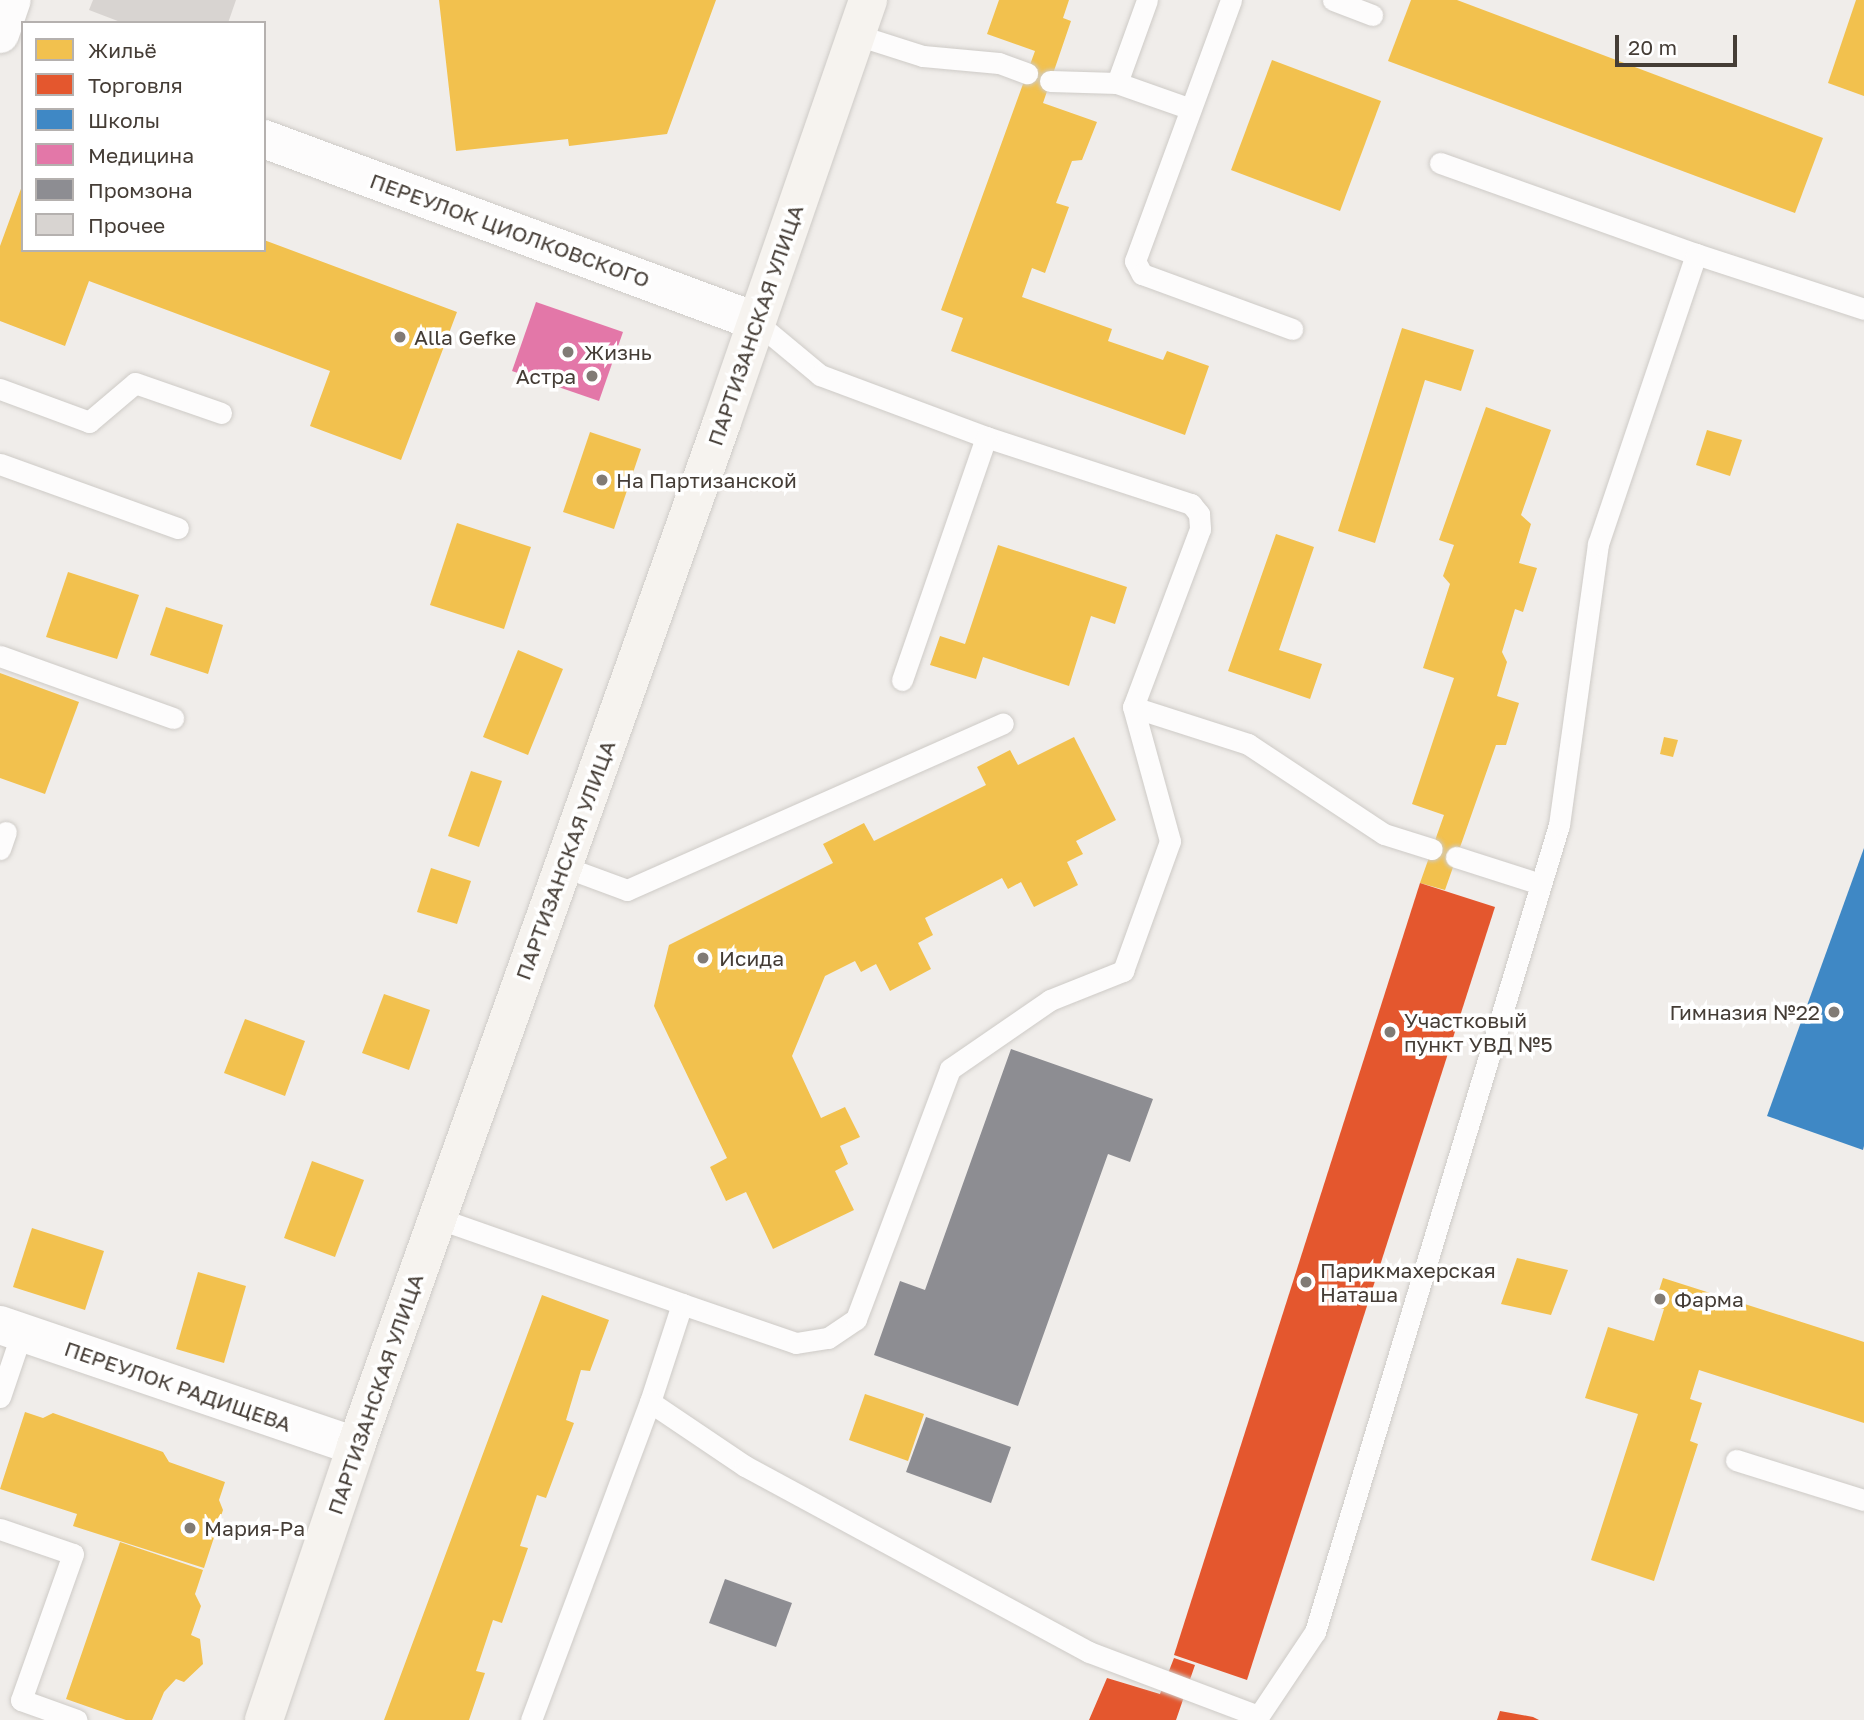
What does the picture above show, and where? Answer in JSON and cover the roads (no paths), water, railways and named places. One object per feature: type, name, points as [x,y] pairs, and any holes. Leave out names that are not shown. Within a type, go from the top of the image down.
[{"type":"main road","name":"ПАРТИЗАНСКАЯ УЛИЦА","points":[[264,1720],[356,1446],[723,422],[755,321],[868,0]]},
{"type":"street","points":[[0,34],[12,0]]},
{"type":"street","points":[[0,42],[21,49]]},
{"type":"street","name":"ПЕРЕУЛОК ЦИОЛКОВСКОГО","points":[[266,140],[755,321]]},
{"type":"street","name":"ПЕРЕУЛОК РАДИЩЕВА","points":[[11,1329],[356,1446]]},
{"type":"lane","points":[[1117,82],[1147,0]]},
{"type":"lane","points":[[1231,0],[1135,261],[1142,274],[1292,329]]},
{"type":"lane","points":[[1333,0],[1373,15]]},
{"type":"lane","points":[[857,36],[923,56],[999,63],[1027,73]]},
{"type":"lane","points":[[1050,81],[1117,82],[1191,109]]},
{"type":"lane","points":[[1440,163],[1696,254],[1864,309]]},
{"type":"lane","points":[[650,1402],[745,1466],[1090,1652],[1257,1718],[1315,1632],[1559,825],[1598,544],[1696,254]]},
{"type":"lane","points":[[437,1218],[796,1343],[828,1338],[856,1319],[950,1069],[1050,1000],[1123,971],[1170,841],[1133,707],[1200,529],[1199,514],[1191,504],[986,437],[820,375],[755,321]]},
{"type":"lane","points":[[0,389],[89,422],[135,383],[221,412]]},
{"type":"lane","points":[[902,680],[986,437]]},
{"type":"lane","points":[[0,464],[178,528]]},
{"type":"lane","points":[[0,656],[173,718]]},
{"type":"lane","points":[[1133,707],[1248,744],[1384,834],[1432,849]]},
{"type":"lane","points":[[562,866],[627,890],[1003,723]]},
{"type":"lane","points":[[1456,857],[1540,884]]},
{"type":"lane","points":[[531,1720],[650,1402],[682,1304]]},
{"type":"lane","points":[[0,1397],[11,1329]]},
{"type":"lane","points":[[1736,1460],[1864,1500]]},
{"type":"lane","points":[[0,1529],[73,1554],[21,1700],[77,1720]]},
{"type":"place","name":"Alla Gefke","points":[[400,337]]},
{"type":"place","name":"Жизнь","points":[[568,352]]},
{"type":"place","name":"Астра","points":[[592,376]]},
{"type":"place","name":"На Партизанской","points":[[602,480]]},
{"type":"place","name":"Исида","points":[[703,958]]},
{"type":"place","name":"Гимназия №22","points":[[1834,1012]]},
{"type":"place","name":"Участковый пункт УВД №5","points":[[1390,1032]]},
{"type":"place","name":"Парикмахерская Наташа","points":[[1306,1282]]},
{"type":"place","name":"Фарма","points":[[1660,1299]]},
{"type":"place","name":"Мария-Ра","points":[[190,1528]]}]
